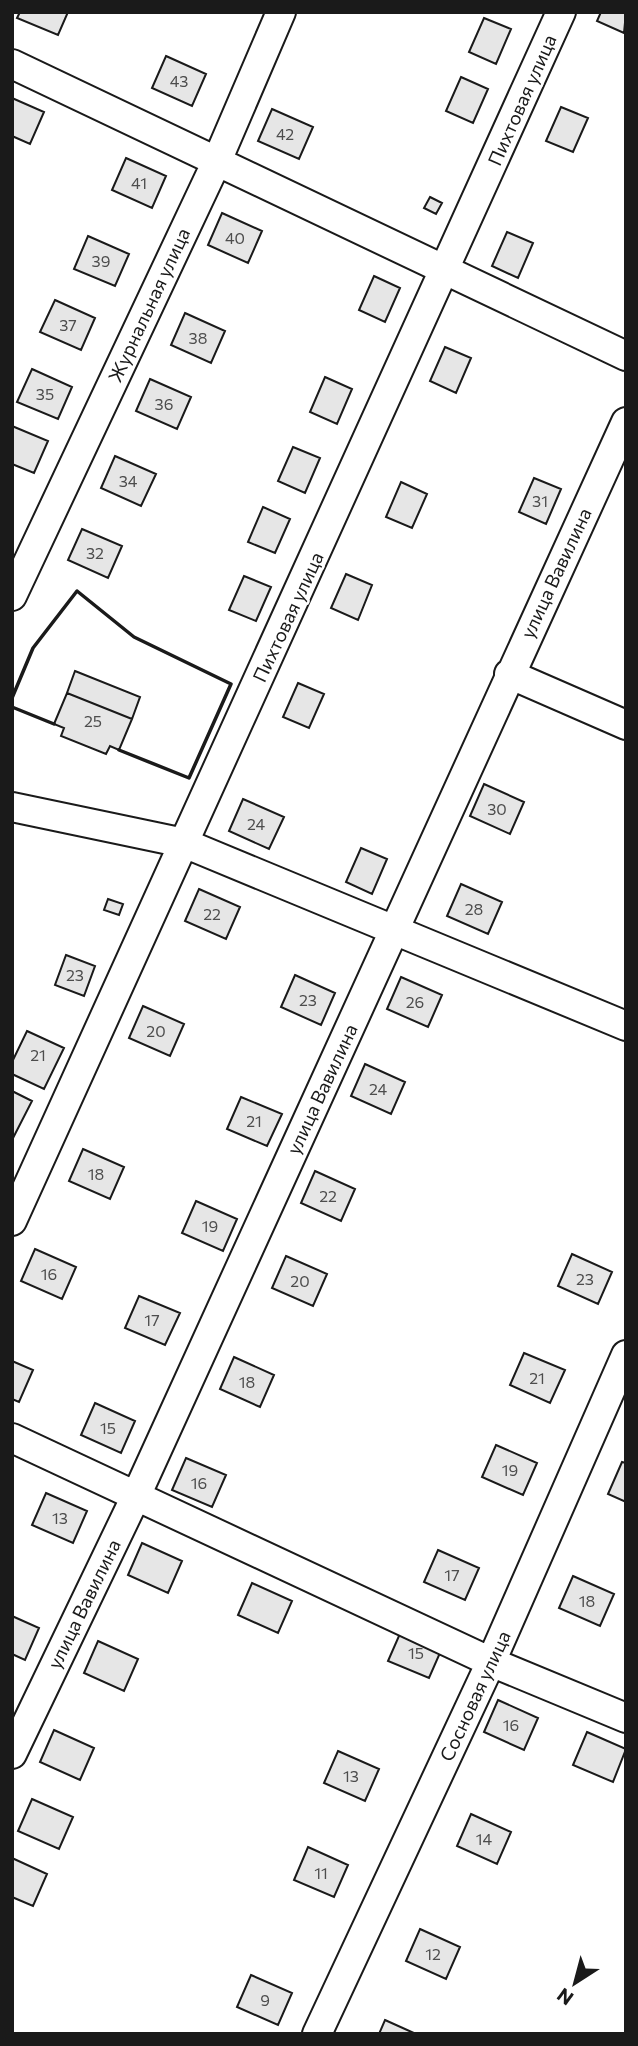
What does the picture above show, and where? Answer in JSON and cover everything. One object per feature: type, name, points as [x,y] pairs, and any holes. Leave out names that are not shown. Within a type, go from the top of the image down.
[{"type":"street","name":"Журнальная улица","points":[[12,596],[217,162],[281,12]]},
{"type":"street","name":"Пихтовая улица","points":[[12,1221],[561,12]]},
{"type":"street","points":[[12,64],[626,356]]},
{"type":"street","name":"улица Вавилина","points":[[12,1754],[136,1496],[626,422]]},
{"type":"street","points":[[509,674],[626,725]]},
{"type":"street","points":[[15,801],[184,843],[626,1026]]},
{"type":"street","name":"Сосновая улица","points":[[317,2034],[491,1662],[626,1354]]},
{"type":"street","points":[[12,1438],[491,1662],[626,1718]]},
{"type":"building","points":[[20,12],[68,12],[58,35],[17,18]]},
{"type":"building","points":[[601,12],[626,12],[624,33],[597,21]]},
{"type":"building","points":[[484,18],[511,29],[496,64],[469,52]]},
{"type":"building","points":[[166,56],[206,74],[192,106],[152,88]]},
{"type":"building","points":[[461,77],[488,89],[473,123],[446,111]]},
{"type":"building","points":[[12,98],[44,112],[30,144],[12,136]]},
{"type":"building","points":[[561,107],[588,118],[573,152],[546,141]]},
{"type":"building","points":[[272,109],[313,127],[299,159],[258,141]]},
{"type":"building","points":[[126,158],[166,176],[152,208],[112,190]]},
{"type":"building","points":[[430,197],[442,203],[436,214],[424,208]]},
{"type":"building","points":[[222,213],[262,231],[248,263],[208,245]]},
{"type":"building","points":[[507,232],[533,243],[518,278],[492,266]]},
{"type":"building","points":[[88,236],[129,254],[115,286],[74,269]]},
{"type":"building","points":[[374,276],[400,288],[385,322],[359,310]]},
{"type":"building","points":[[55,300],[95,318],[81,350],[40,332]]},
{"type":"building","points":[[185,313],[225,331],[211,363],[171,345]]},
{"type":"building","points":[[445,347],[471,358],[456,393],[430,381]]},
{"type":"building","points":[[32,369],[72,387],[58,419],[17,402]]},
{"type":"building","points":[[325,377],[352,389],[337,424],[310,412]]},
{"type":"building","points":[[150,379],[191,397],[177,429],[136,411]]},
{"type":"building","points":[[12,426],[48,441],[34,473],[12,464]]},
{"type":"building","points":[[293,447],[320,458],[305,493],[278,481]]},
{"type":"building","points":[[115,456],[156,474],[141,506],[101,488]]},
{"type":"building","points":[[534,478],[561,489],[546,524],[519,512]]},
{"type":"building","points":[[401,482],[427,494],[412,528],[386,517]]},
{"type":"building","points":[[263,507],[290,519],[275,553],[248,542]]},
{"type":"building","points":[[82,529],[122,546],[108,578],[68,560]]},
{"type":"building","points":[[346,574],[372,585],[358,620],[331,608]]},
{"type":"building","points":[[244,576],[271,587],[256,621],[229,610]]},
{"type":"building","points":[[75,671],[140,697],[132,719],[67,693]]},
{"type":"building","points":[[298,683],[324,694],[309,728],[283,717]]},
{"type":"building","points":[[67,693],[132,719],[119,750],[110,746],[106,754],[61,736],[64,728],[54,724]]},
{"type":"building","points":[[484,784],[524,802],[510,834],[470,816]]},
{"type":"building","points":[[243,799],[284,817],[269,849],[229,831]]},
{"type":"building","points":[[361,848],[387,859],[372,894],[346,882]]},
{"type":"building","points":[[461,884],[502,902],[488,934],[447,916]]},
{"type":"building","points":[[199,889],[240,907],[226,939],[185,921]]},
{"type":"building","points":[[108,899],[123,904],[119,915],[104,910]]},
{"type":"building","points":[[66,955],[95,966],[84,996],[55,985]]},
{"type":"building","points":[[295,975],[335,993],[321,1025],[281,1007]]},
{"type":"building","points":[[401,977],[442,995],[428,1027],[387,1009]]},
{"type":"building","points":[[143,1006],[184,1024],[170,1056],[129,1038]]},
{"type":"building","points":[[27,1031],[64,1048],[44,1089],[12,1074],[12,1062]]},
{"type":"building","points":[[365,1064],[405,1082],[391,1114],[351,1096]]},
{"type":"building","points":[[12,1091],[32,1101],[12,1140]]},
{"type":"building","points":[[241,1097],[282,1114],[267,1146],[227,1129]]},
{"type":"building","points":[[83,1149],[124,1167],[110,1199],[69,1181]]},
{"type":"building","points":[[315,1171],[355,1189],[341,1221],[301,1203]]},
{"type":"building","points":[[196,1201],[237,1219],[223,1251],[182,1233]]},
{"type":"building","points":[[35,1249],[76,1267],[62,1299],[21,1281]]},
{"type":"building","points":[[572,1254],[612,1272],[598,1304],[558,1286]]},
{"type":"building","points":[[286,1256],[327,1274],[313,1306],[272,1288]]},
{"type":"building","points":[[139,1296],[180,1313],[165,1345],[125,1328]]},
{"type":"building","points":[[524,1353],[565,1370],[550,1403],[510,1385]]},
{"type":"building","points":[[234,1357],[274,1375],[260,1407],[220,1389]]},
{"type":"building","points":[[12,1361],[33,1370],[19,1402],[12,1399]]},
{"type":"building","points":[[95,1403],[135,1421],[121,1453],[81,1435]]},
{"type":"building","points":[[496,1445],[537,1463],[523,1495],[482,1477]]},
{"type":"building","points":[[186,1458],[226,1475],[212,1507],[172,1490]]},
{"type":"building","points":[[622,1462],[626,1463],[626,1502],[608,1494]]},
{"type":"building","points":[[46,1493],[87,1511],[73,1543],[32,1525]]},
{"type":"building","points":[[142,1543],[182,1561],[168,1593],[128,1575]]},
{"type":"building","points":[[438,1550],[479,1568],[465,1600],[424,1582]]},
{"type":"building","points":[[573,1576],[614,1594],[600,1626],[559,1608]]},
{"type":"building","points":[[252,1583],[292,1601],[278,1633],[238,1615]]},
{"type":"building","points":[[12,1616],[39,1628],[25,1660],[12,1654]]},
{"type":"building","points":[[402,1629],[443,1646],[429,1678],[388,1661]]},
{"type":"building","points":[[98,1641],[138,1659],[124,1691],[84,1673]]},
{"type":"building","points":[[498,1700],[538,1718],[524,1750],[484,1732]]},
{"type":"building","points":[[54,1730],[94,1748],[80,1780],[40,1762]]},
{"type":"building","points":[[587,1732],[626,1749],[613,1782],[573,1765]]},
{"type":"building","points":[[338,1751],[379,1769],[365,1801],[324,1783]]},
{"type":"building","points":[[32,1799],[73,1817],[59,1849],[18,1831]]},
{"type":"building","points":[[471,1814],[511,1832],[497,1864],[457,1846]]},
{"type":"building","points":[[308,1847],[348,1865],[334,1897],[294,1880]]},
{"type":"building","points":[[12,1858],[47,1874],[33,1906],[12,1897]]},
{"type":"building","points":[[420,1929],[460,1947],[446,1979],[406,1961]]},
{"type":"building","points":[[251,1975],[292,1993],[278,2025],[237,2007]]},
{"type":"building","points":[[385,2020],[416,2034],[379,2034]]},
{"type":"wall","points":[[12,698],[33,648],[77,591],[134,637],[231,684],[189,778],[119,750]]},
{"type":"wall","points":[[12,707],[54,724]]}]
